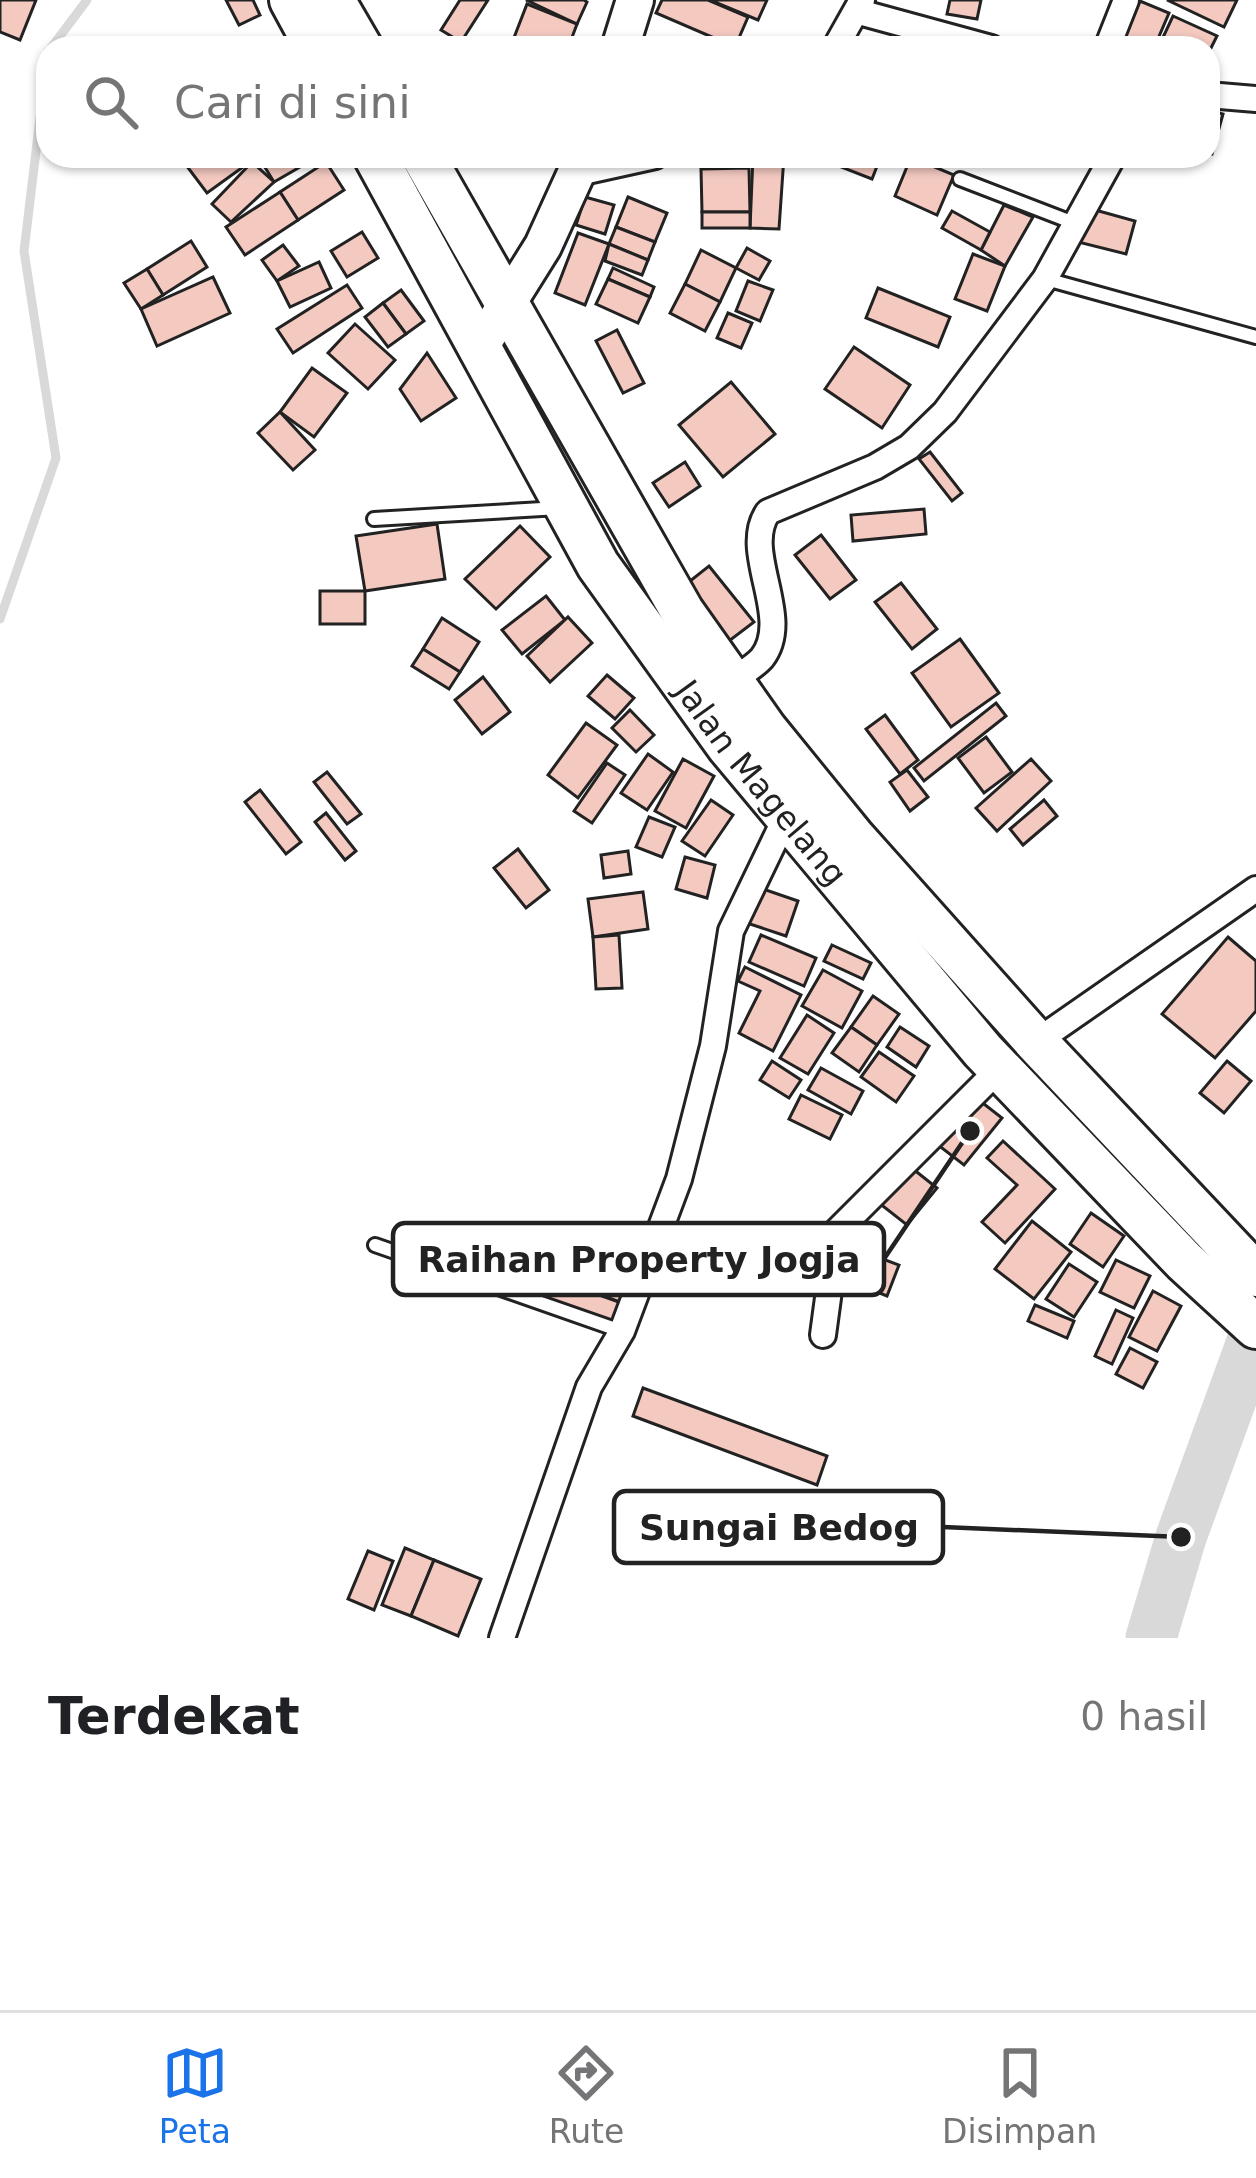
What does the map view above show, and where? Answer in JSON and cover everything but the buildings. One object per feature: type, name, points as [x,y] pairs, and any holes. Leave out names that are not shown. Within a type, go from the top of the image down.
[{"type":"highway","points":[[291,0],[310,36]]},
{"type":"highway","points":[[333,0],[354,36]]},
{"type":"highway","name":"Jalan Magelang","points":[[381,168],[598,565],[785,818],[999,1069],[1199,1246],[1256,1275]]},
{"type":"highway","name":"Jalan Magelang","points":[[430,168],[682,611],[853,837],[1036,1042],[1199,1246],[1256,1328]]},
{"type":"main road","points":[[624,36],[635,0]]},
{"type":"main road","points":[[478,350],[508,307],[579,168]]},
{"type":"street","points":[[1112,36],[1126,0]]},
{"type":"street","points":[[843,36],[861,6],[955,36]]},
{"type":"street","points":[[1220,96],[1256,100]]},
{"type":"street","points":[[732,681],[762,657],[771,637],[759,532],[768,512],[875,467],[909,447],[945,412],[1045,279],[1106,168]]},
{"type":"street","points":[[502,1638],[589,1387],[622,1331],[679,1179],[713,1046],[731,931],[785,818]]},
{"type":"street","points":[[1036,1042],[1256,889]]},
{"type":"street","points":[[823,1335],[838,1232],[999,1069]]},
{"type":"lane","points":[[960,179],[1076,224]]},
{"type":"lane","points":[[1045,279],[1256,337]]},
{"type":"lane","points":[[374,519],[566,507]]},
{"type":"lane","points":[[375,1245],[622,1331]]},
{"type":"waterway","points":[[60,36],[87,0]]},
{"type":"waterway","points":[[0,619],[56,458],[24,251],[36,151]]},
{"type":"waterway","points":[[1151,1638],[1181,1537],[1256,1331]]},
{"type":"place","name":"Raihan Property Jogja","points":[[970,1131]]},
{"type":"place","name":"Sungai Bedog","points":[[1181,1537]]}]
